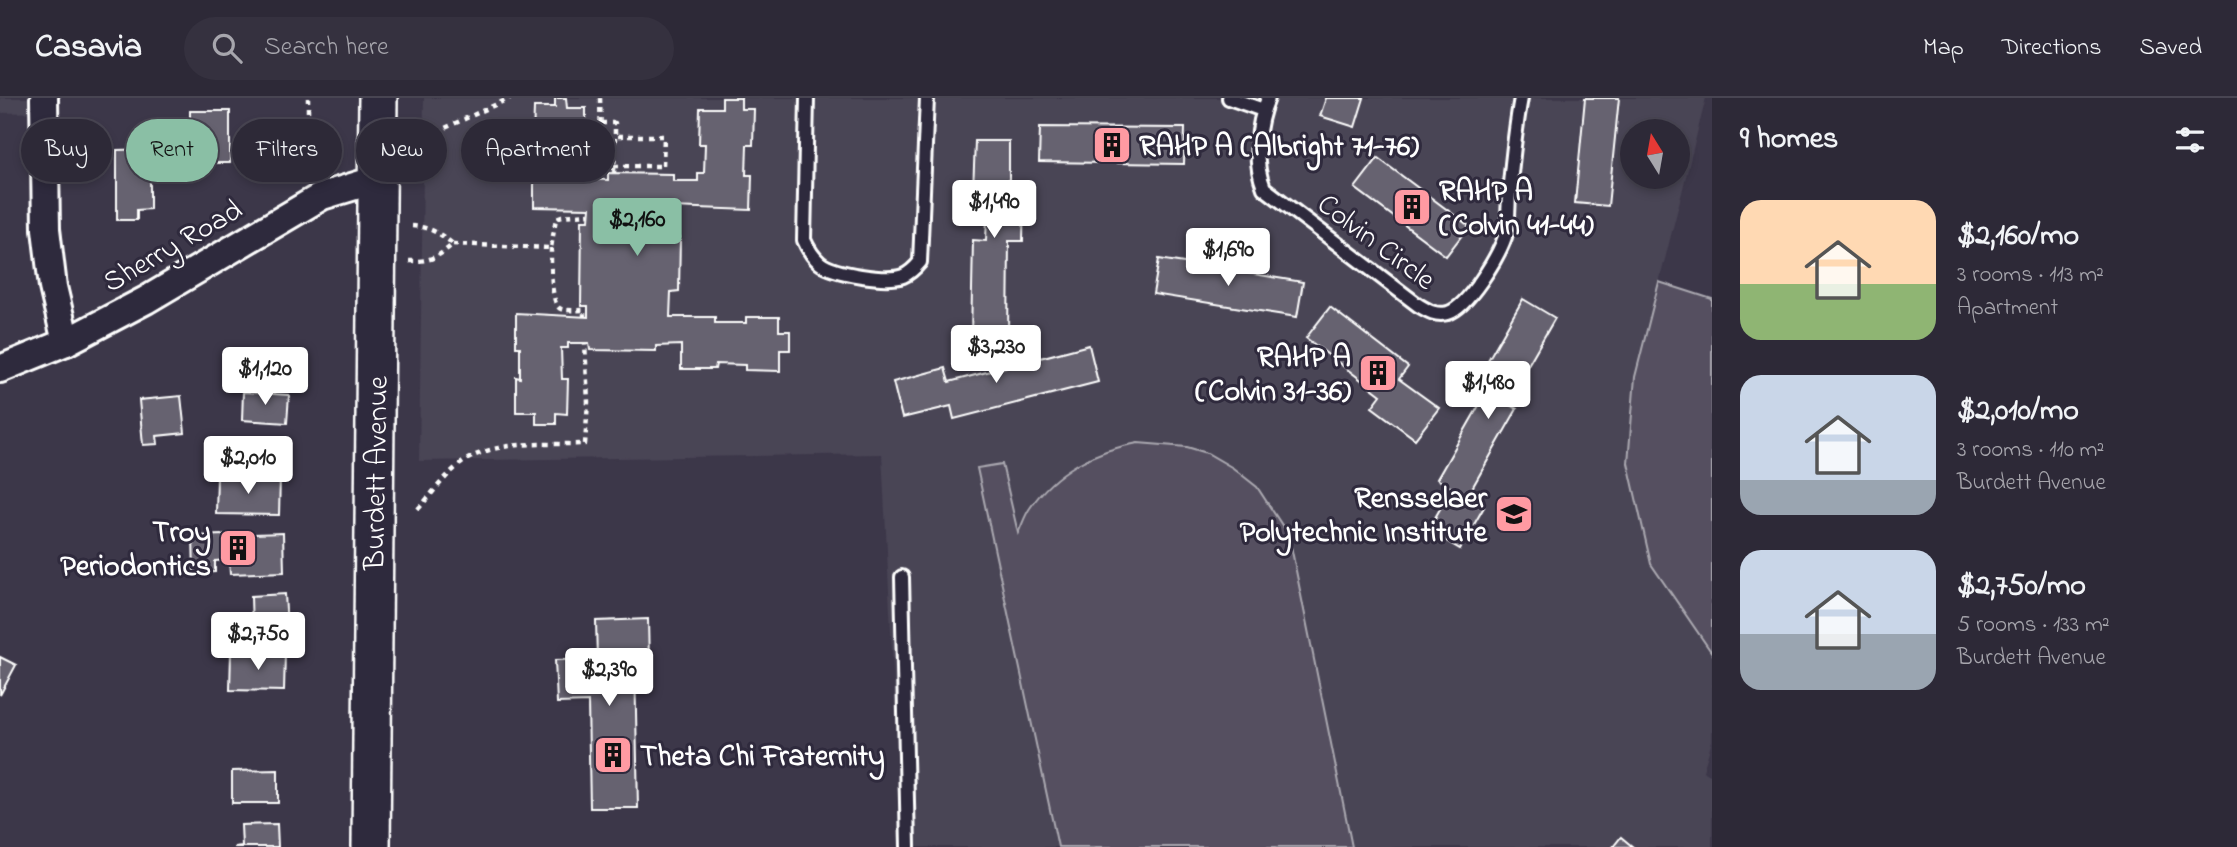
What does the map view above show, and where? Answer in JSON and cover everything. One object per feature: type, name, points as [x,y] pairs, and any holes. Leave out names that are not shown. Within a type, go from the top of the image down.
[{"type":"street","points":[[44,98],[46,229],[53,287],[66,342]]},
{"type":"street","name":"Burdett Avenue","points":[[379,98],[379,119]]},
{"type":"street","name":"Sherry Road","points":[[0,369],[66,342],[146,300],[322,196],[368,182]]},
{"type":"street","name":"Burdett Avenue","points":[[371,847],[378,182]]},
{"type":"lane","points":[[807,98],[804,240],[809,251],[819,262],[842,274],[899,278],[920,262],[924,109],[927,98]]},
{"type":"lane","points":[[1229,98],[1266,104]]},
{"type":"lane","name":"Colvin Circle","points":[[1266,104],[1258,150],[1260,177],[1264,188],[1418,305],[1430,313],[1440,314],[1457,308],[1468,296],[1491,264],[1505,236],[1521,98]]},
{"type":"lane","points":[[902,577],[908,847]]},
{"type":"path","points":[[308,98],[308,119]]},
{"type":"path","points":[[447,127],[510,98]]},
{"type":"path","points":[[600,98],[601,119]]},
{"type":"path","points":[[615,136],[664,136],[663,166],[615,166]]},
{"type":"path","points":[[584,317],[584,310],[557,307],[554,299],[551,248],[556,218],[589,214]]},
{"type":"path","points":[[412,226],[425,226],[453,244],[551,248]]},
{"type":"path","points":[[409,261],[424,262],[436,258],[453,244]]},
{"type":"path","points":[[418,509],[462,463],[488,451],[519,446],[585,444],[588,401],[585,343]]},
{"type":"shaded area","points":[[0,98],[57,98],[58,112],[0,113]]},
{"type":"shaded area","name":"Rensselaer Polytechnic Institute","points":[[424,98],[1706,98],[1690,161],[1690,119],[1620,119],[1620,189],[1683,189],[1635,377],[1651,564],[1712,653],[1712,741],[1703,771],[1712,776],[1712,847],[902,847],[882,454],[419,461],[423,182],[447,182],[447,119],[424,119]]},
{"type":"shaded area","points":[[1659,282],[1712,299],[1712,653],[1651,564],[1628,463],[1635,377]]},
{"type":"shaded area","points":[[1138,443],[1187,447],[1207,453],[1233,468],[1257,487],[1289,536],[1352,847],[1058,847],[977,468],[1002,464],[1018,533],[1030,508],[1051,483],[1064,473],[1106,451]]},
{"type":"building","points":[[555,98],[566,98],[567,108],[586,108],[586,119],[534,119],[534,107],[555,107]]},
{"type":"building","points":[[722,98],[741,98],[741,109],[754,109],[753,145],[747,145],[746,175],[752,175],[751,210],[672,207],[671,237],[680,237],[679,291],[671,292],[670,317],[715,317],[715,323],[746,323],[746,317],[779,317],[779,331],[790,331],[790,350],[780,350],[780,371],[745,370],[745,365],[716,364],[715,369],[681,369],[681,345],[656,346],[656,351],[590,350],[589,343],[568,343],[568,348],[561,348],[562,379],[568,379],[567,414],[556,413],[556,424],[536,424],[536,412],[516,412],[516,377],[520,378],[520,347],[516,347],[516,313],[588,317],[588,306],[581,306],[582,220],[589,220],[590,208],[534,207],[534,182],[615,182],[615,173],[673,174],[673,181],[698,181],[698,173],[704,173],[705,144],[699,144],[700,108],[722,108]]},
{"type":"building","points":[[1326,98],[1364,98],[1355,127],[1320,116]]},
{"type":"building","points":[[1585,98],[1619,98],[1608,206],[1575,203]]},
{"type":"building","points":[[190,111],[230,111],[230,163],[218,163],[218,119],[190,119]]},
{"type":"building","name":"RAHP A (Albright 71-76)","points":[[1040,127],[1185,128],[1184,164],[1039,162]]},
{"type":"building","points":[[975,141],[1009,141],[1009,193],[1024,192],[1023,241],[1009,241],[1008,337],[971,338],[973,240],[986,241],[988,192],[973,191]]},
{"type":"building","points":[[117,150],[126,150],[126,182],[150,182],[150,209],[137,210],[137,220],[117,220]]},
{"type":"building","name":"RAHP A (Colvin 41-44)","points":[[1378,158],[1469,226],[1446,256],[1355,188]]},
{"type":"building","points":[[1159,259],[1303,282],[1297,317],[1153,294]]},
{"type":"building","points":[[1523,299],[1555,318],[1506,403],[1517,409],[1467,497],[1484,507],[1460,549],[1428,530],[1452,488],[1437,479],[1485,395],[1472,388]]},
{"type":"building","name":"RAHP A (Colvin 31-36)","points":[[1330,307],[1408,367],[1399,379],[1439,408],[1415,439],[1372,407],[1381,395],[1306,338]]},
{"type":"building","points":[[1089,345],[1098,382],[954,419],[951,406],[902,418],[893,382],[945,368],[949,382]]},
{"type":"building","points":[[243,392],[289,395],[287,423],[242,420]]},
{"type":"building","points":[[181,396],[185,433],[157,436],[158,444],[143,445],[139,400]]},
{"type":"building","points":[[217,476],[280,477],[279,515],[216,514]]},
{"type":"building","name":"Troy Periodontics","points":[[283,533],[284,572],[230,574],[229,560],[215,561],[215,572],[194,573],[193,536]]},
{"type":"building","points":[[285,594],[287,628],[252,630],[251,596]]},
{"type":"building","name":"Theta Chi Fraternity","points":[[648,619],[649,663],[635,664],[638,808],[590,808],[588,702],[557,703],[555,660],[597,659],[596,621]]},
{"type":"building","points":[[231,652],[285,653],[284,691],[230,690]]},
{"type":"building","points":[[0,657],[16,665],[0,695]]},
{"type":"building","points":[[278,770],[278,803],[232,803],[232,771]]},
{"type":"building","points":[[277,824],[278,847],[234,847],[242,846],[241,825]]},
{"type":"building","points":[[1621,837],[1633,847],[1613,847]]},
{"type":"place","name":"RAHP A (Albright 71-76)","points":[[1112,145]]},
{"type":"place","name":"RAHP A (Colvin 41-44)","points":[[1412,207]]},
{"type":"place","name":"RAHP A (Colvin 31-36)","points":[[1378,373]]},
{"type":"place","name":"Rensselaer Polytechnic Institute","points":[[1514,514]]},
{"type":"place","name":"Troy Periodontics","points":[[238,548]]},
{"type":"place","name":"Theta Chi Fraternity","points":[[613,755]]}]
